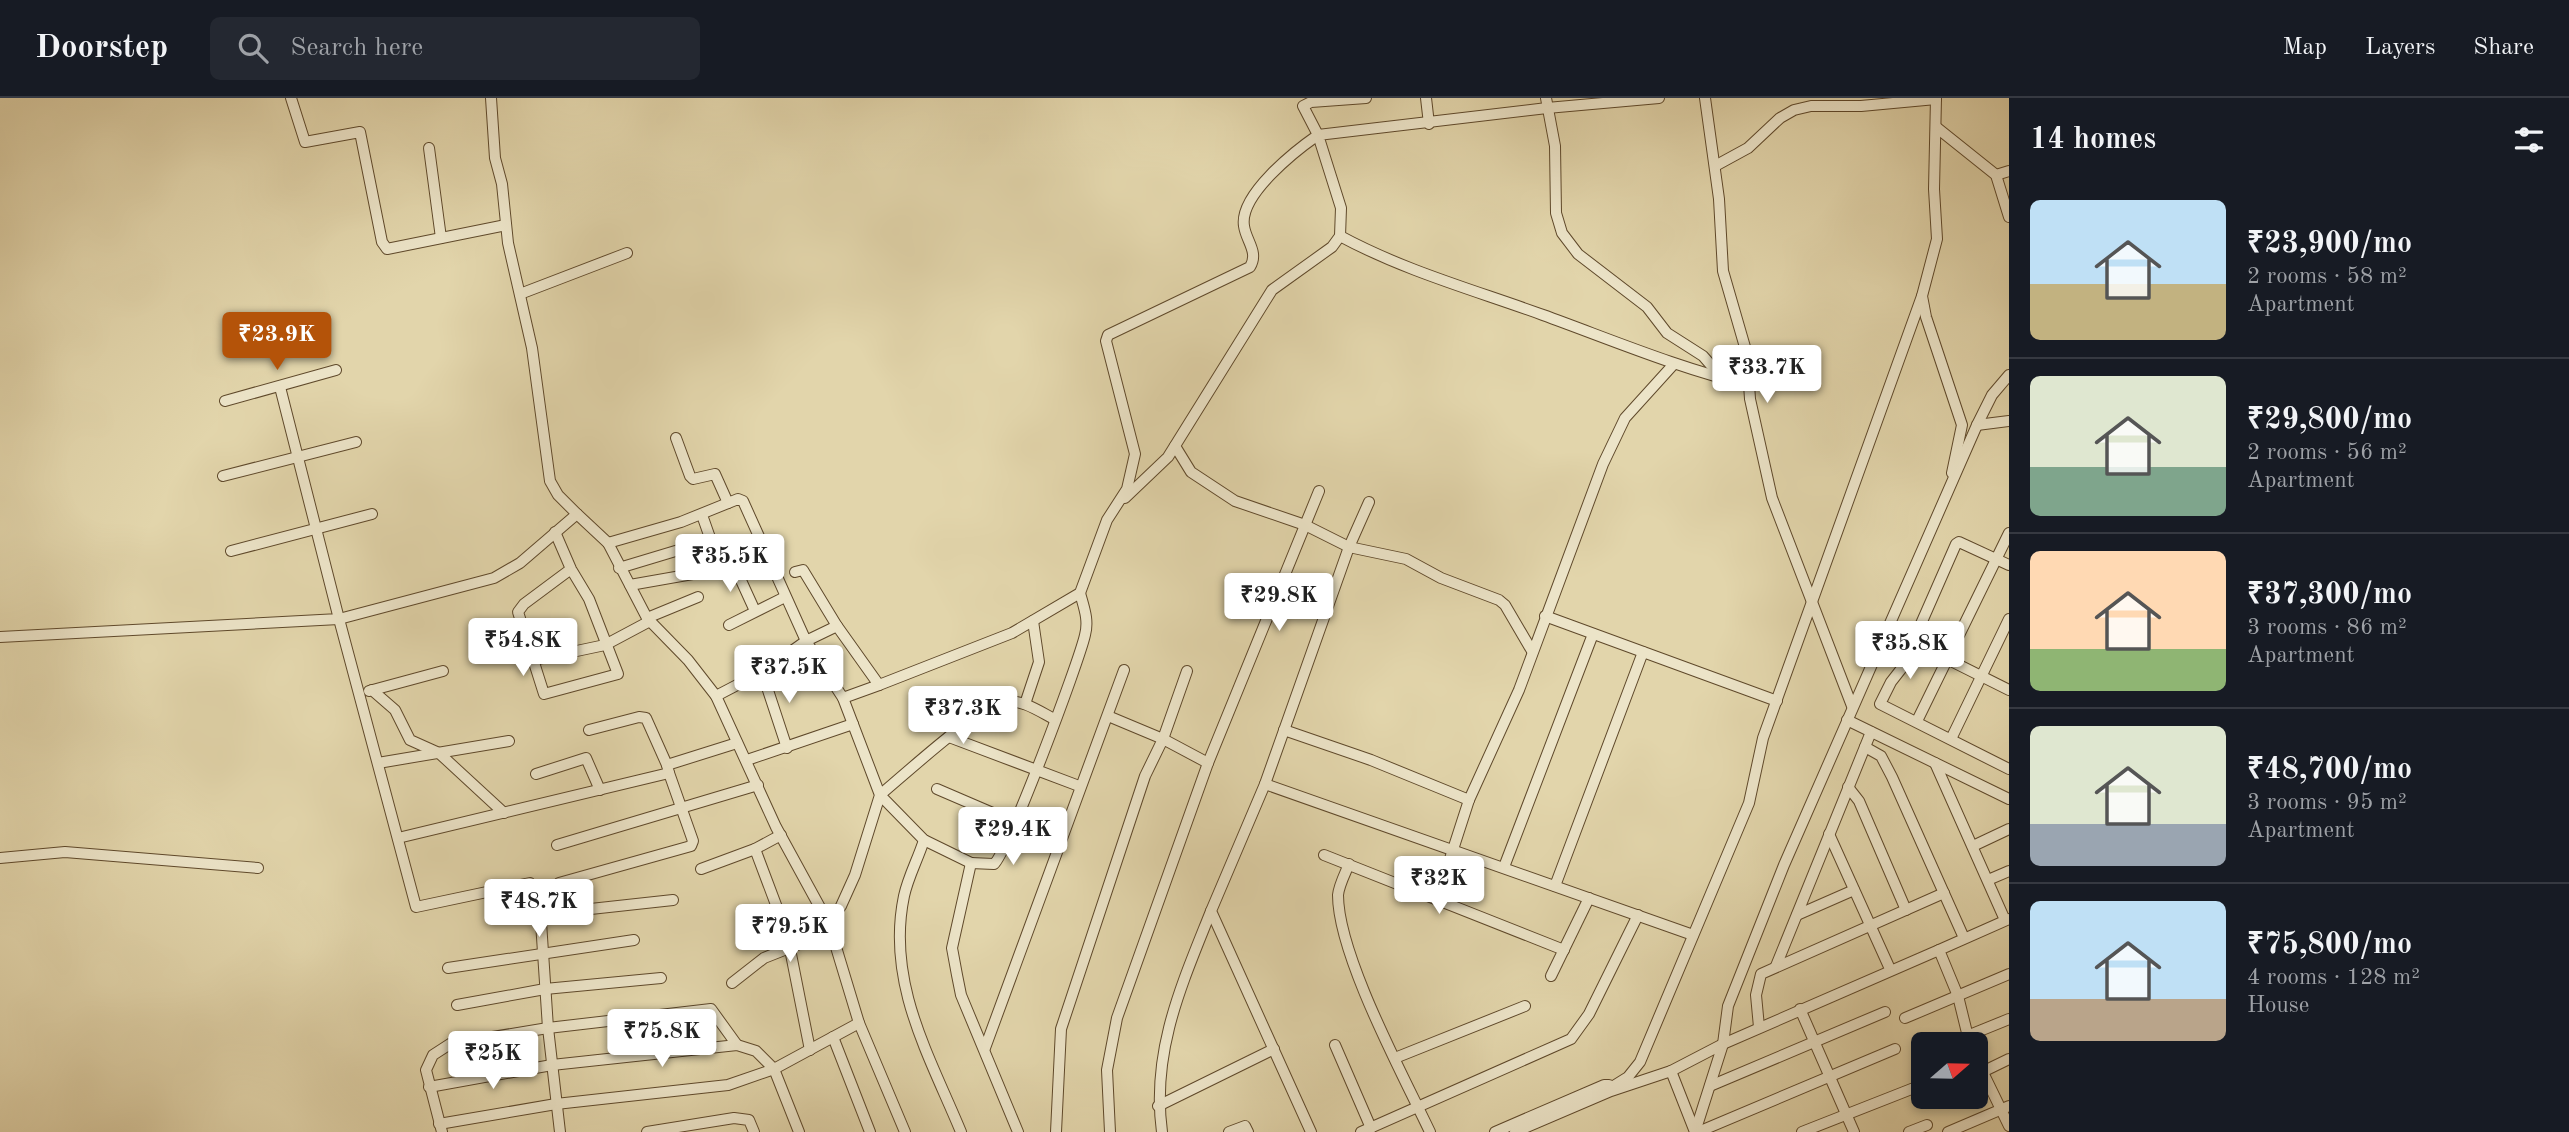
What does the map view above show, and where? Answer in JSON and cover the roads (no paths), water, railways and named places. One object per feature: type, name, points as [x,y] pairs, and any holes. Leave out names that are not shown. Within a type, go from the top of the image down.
[{"type":"street","points":[[290,98],[305,142],[360,132],[382,242],[387,249],[506,225]]},
{"type":"street","points":[[491,98],[495,158],[540,397],[550,481],[562,498],[608,543],[649,620],[688,660],[716,696],[781,835],[829,924],[859,1023],[905,1132]]},
{"type":"street","points":[[1116,505],[1168,457],[1272,290],[1332,247],[1340,236],[1341,208],[1318,135],[1304,109],[1306,103],[1366,98]]},
{"type":"street","points":[[1426,98],[1429,124]]},
{"type":"street","points":[[608,543],[702,514],[738,499],[743,501],[806,641],[843,698],[880,795],[924,840],[971,863],[994,864],[1016,823],[1085,635],[1087,618],[1080,593],[1095,550],[1116,505],[1127,489],[1135,454],[1106,341],[1108,335],[1250,267],[1254,254],[1244,225],[1245,212],[1271,173],[1318,135],[1429,124],[1547,103],[1659,98]]},
{"type":"street","points":[[1705,98],[1715,166],[1723,271],[1747,354],[1749,385],[1772,498],[1852,706]]},
{"type":"street","points":[[1611,1089],[1628,1077],[1640,1062],[1749,803],[1763,738],[1922,296],[1936,248],[1936,99],[1861,106],[1811,106],[1794,110],[1780,118],[1748,148],[1715,166]]},
{"type":"street","points":[[1547,103],[1555,146],[1556,213],[1563,233],[1578,254],[1647,307],[1667,333],[1703,356],[1723,379]]},
{"type":"street","points":[[1936,127],[1996,175],[2009,217]]},
{"type":"street","points":[[429,148],[441,238]]},
{"type":"street","points":[[1996,175],[2009,171]]},
{"type":"street","points":[[1340,236],[1384,260],[1673,365],[1749,385]]},
{"type":"street","points":[[520,294],[627,253]]},
{"type":"street","points":[[1922,296],[1922,306],[1962,425],[1951,484]]},
{"type":"street","points":[[1437,899],[1469,800],[1511,711],[1545,616],[1579,536],[1603,464],[1625,418],[1673,365]]},
{"type":"street","points":[[225,401],[336,370]]},
{"type":"street","points":[[1696,1132],[1723,1044],[1728,1006],[1784,864],[1977,425],[1992,395],[2009,375]]},
{"type":"street","points":[[280,387],[416,907],[530,883]]},
{"type":"street","points":[[1977,425],[2009,421]]},
{"type":"street","points":[[676,438],[690,476],[693,479],[715,474],[728,503]]},
{"type":"street","points":[[223,476],[356,442]]},
{"type":"street","points":[[1175,446],[1191,472],[1235,501],[1305,525],[1349,547],[1406,559],[1441,579],[1499,600],[1506,605],[1532,651]]},
{"type":"street","points":[[1110,1132],[1107,1070],[1117,1018],[1208,763],[1319,491]]},
{"type":"street","points":[[1162,1132],[1158,1106],[1164,1040],[1212,911],[1265,784],[1349,547],[1369,502]]},
{"type":"street","points":[[231,551],[316,531],[372,514]]},
{"type":"street","points":[[0,637],[339,619],[494,578],[520,563],[577,514]]},
{"type":"street","points":[[702,514],[721,569]]},
{"type":"street","points":[[555,531],[571,569],[589,599],[605,645],[618,667],[617,677],[554,694],[544,694],[518,612],[524,604],[571,569]]},
{"type":"street","points":[[1917,721],[2009,533]]},
{"type":"street","points":[[619,568],[712,540]]},
{"type":"street","points":[[2009,565],[1959,542],[1956,544],[1913,642],[2009,690]]},
{"type":"street","points":[[630,584],[677,579],[721,569],[766,553]]},
{"type":"street","points":[[734,565],[755,611]]},
{"type":"street","points":[[795,572],[803,570],[837,626],[879,685]]},
{"type":"street","points":[[843,698],[920,671],[1033,621],[1080,593]]},
{"type":"street","points":[[534,660],[605,645],[698,597]]},
{"type":"street","points":[[729,625],[785,597]]},
{"type":"street","points":[[1545,616],[1777,701]]},
{"type":"street","points":[[1951,739],[2009,619]]},
{"type":"street","points":[[1025,704],[1038,672],[1033,621]]},
{"type":"street","points":[[716,696],[762,672],[806,641],[837,626]]},
{"type":"street","points":[[1504,867],[1593,634]]},
{"type":"street","points":[[1920,645],[1891,682],[1880,704],[2009,769]]},
{"type":"street","points":[[1555,886],[1643,652]]},
{"type":"street","points":[[985,1048],[1079,786],[1124,670]]},
{"type":"street","points":[[360,693],[443,671]]},
{"type":"street","points":[[1056,1132],[1061,1029],[1140,788],[1163,739],[1186,671]]},
{"type":"street","points":[[762,672],[788,748]]},
{"type":"street","points":[[372,690],[395,710],[410,740],[439,753],[504,813]]},
{"type":"street","points":[[732,983],[764,958],[812,939],[829,924],[841,906],[855,875],[880,795],[949,737],[1001,702],[1025,704],[1054,719]]},
{"type":"street","points":[[1108,716],[1163,739],[1208,763]]},
{"type":"street","points":[[559,883],[691,846],[693,841],[668,769],[646,718],[589,730]]},
{"type":"street","points":[[1847,720],[2009,799]]},
{"type":"street","points":[[747,760],[853,724]]},
{"type":"street","points":[[1284,730],[1371,760],[1469,800]]},
{"type":"street","points":[[1776,966],[1871,732]]},
{"type":"street","points":[[949,737],[1079,786]]},
{"type":"street","points":[[378,763],[509,741]]},
{"type":"street","points":[[398,838],[600,790],[668,769],[737,743]]},
{"type":"street","points":[[1865,747],[1881,756],[1964,938]]},
{"type":"street","points":[[536,774],[586,758],[600,790]]},
{"type":"street","points":[[1515,1132],[1611,1089],[1671,1071],[1759,1027],[2007,920],[1935,763]]},
{"type":"street","points":[[1265,784],[1693,935]]},
{"type":"street","points":[[556,845],[758,785]]},
{"type":"street","points":[[1848,787],[1859,801],[1906,910]]},
{"type":"street","points":[[937,789],[1016,823]]},
{"type":"street","points":[[1973,846],[2009,829]]},
{"type":"street","points":[[1829,834],[1890,969]]},
{"type":"street","points":[[701,869],[755,849],[781,835]]},
{"type":"street","points":[[924,840],[904,895],[899,943],[902,981],[961,1132]]},
{"type":"street","points":[[755,849],[790,948],[810,1050]]},
{"type":"street","points":[[0,858],[83,854],[258,868]]},
{"type":"street","points":[[1324,855],[1564,950]]},
{"type":"street","points":[[971,863],[952,948],[961,995],[985,1048],[1017,1132]]},
{"type":"street","points":[[1349,864],[1338,892],[1341,917],[1355,965],[1430,1132]]},
{"type":"street","points":[[1988,880],[2009,871]]},
{"type":"street","points":[[1797,915],[1854,890]]},
{"type":"street","points":[[1759,1027],[1756,982],[1761,974],[1944,893]]},
{"type":"street","points":[[1551,976],[1589,898]]},
{"type":"street","points":[[560,1132],[541,954],[541,922],[554,913],[673,900]]},
{"type":"street","points":[[1212,911],[1311,1132]]},
{"type":"street","points":[[1335,1045],[1366,1130],[1565,1043],[1576,1035],[1638,915]]},
{"type":"street","points":[[448,968],[634,940]]},
{"type":"street","points":[[1938,950],[1958,996],[1966,1032]]},
{"type":"street","points":[[1905,1018],[2009,974]]},
{"type":"street","points":[[457,1005],[545,989],[661,978]]},
{"type":"street","points":[[1395,1058],[1525,1006]]},
{"type":"street","points":[[737,1045],[711,1009],[548,1028],[450,1044],[428,1062],[429,1087],[441,1128],[556,1104],[728,1085],[774,1069],[859,1023]]},
{"type":"street","points":[[1800,1009],[1854,1132]]},
{"type":"street","points":[[1710,1086],[1885,1012]]},
{"type":"street","points":[[1984,1032],[2009,1019]]},
{"type":"street","points":[[833,1037],[870,1132]]},
{"type":"street","points":[[429,1087],[552,1065],[737,1045],[755,1051],[774,1069],[799,1132]]},
{"type":"street","points":[[1158,1106],[1274,1049]]},
{"type":"street","points":[[1696,1132],[1895,1049]]},
{"type":"street","points":[[1988,1070],[2009,1059]]},
{"type":"street","points":[[1671,1071],[1696,1132]]},
{"type":"street","points":[[1496,1132],[1604,1085],[1611,1089]]},
{"type":"street","points":[[1988,1087],[2004,1109],[2009,1126]]},
{"type":"street","points":[[1802,1132],[1911,1089]]},
{"type":"street","points":[[1948,1132],[2004,1109]]},
{"type":"street","points":[[647,1132],[676,1130],[734,1118],[749,1120],[754,1132]]},
{"type":"street","points":[[1909,1132],[1927,1125]]},
{"type":"street","points":[[1229,1132],[1245,1126],[1248,1132]]}]
